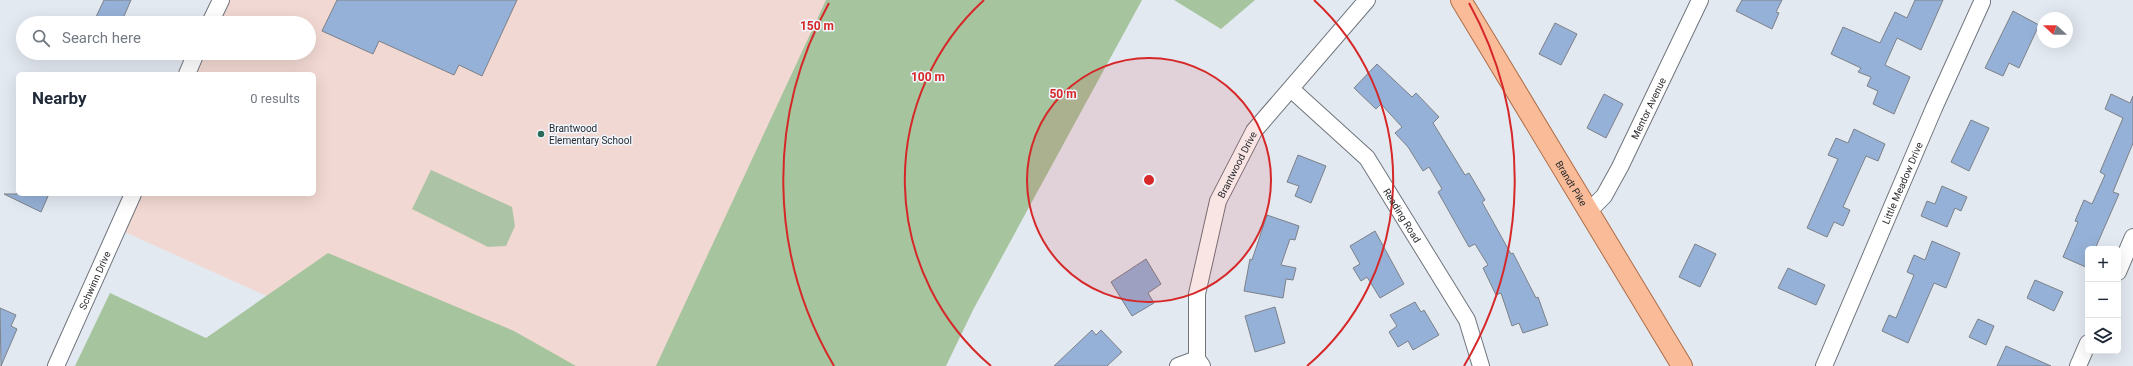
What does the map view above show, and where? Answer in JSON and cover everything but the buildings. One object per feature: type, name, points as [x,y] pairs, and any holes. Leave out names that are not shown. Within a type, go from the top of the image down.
[{"type":"main road","name":"Brandt Pike","points":[[1461,0],[1682,366]]},
{"type":"street","points":[[213,16],[221,0]]},
{"type":"street","name":"Brantwood Drive","points":[[1199,362],[1197,294],[1218,201],[1254,131],[1367,0]]},
{"type":"street","name":"Mentor Avenue","points":[[1588,212],[1604,196],[1620,167],[1700,0]]},
{"type":"street","name":"Little Meadow Drive","points":[[1824,366],[1934,108],[1982,2]]},
{"type":"street","points":[[188,72],[193,60]]},
{"type":"street","name":"Reading Road","points":[[1290,89],[1367,158],[1467,320],[1481,366]]},
{"type":"street","name":"Schwinn Drive","points":[[56,366],[132,196]]},
{"type":"street","points":[[2121,265],[2133,237]]},
{"type":"street","points":[[2078,366],[2085,350]]},
{"type":"street","points":[[1178,366],[1199,362]]},
{"type":"shaded area","name":"Brantwood Elementary School","points":[[221,0],[828,0],[666,366],[422,366],[118,229],[132,196],[316,196],[316,72],[188,72],[193,60],[316,60],[316,16],[213,16]]},
{"type":"green space","points":[[826,0],[1142,0],[973,310],[946,366],[656,366]]},
{"type":"green space","points":[[1174,0],[1255,0],[1221,29]]},
{"type":"green space","points":[[431,170],[512,207],[515,226],[506,246],[488,247],[412,209]]},
{"type":"green space","points":[[328,253],[514,331],[576,366],[75,366],[110,293],[206,338]]},
{"type":"place","name":"Brantwood Elementary School","points":[[541,134]]}]
